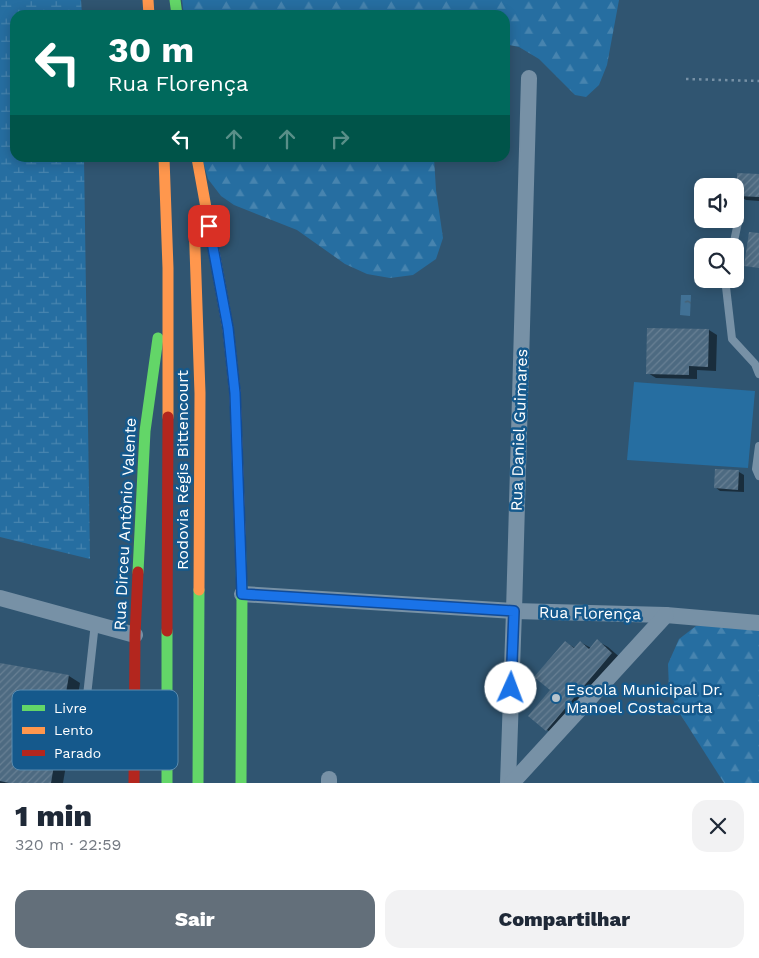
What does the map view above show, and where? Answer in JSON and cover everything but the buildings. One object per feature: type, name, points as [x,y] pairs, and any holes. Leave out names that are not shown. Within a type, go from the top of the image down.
[{"type":"main road","name":"Rodovia Régis Bittencourt","points":[[164,162],[168,268],[167,690]]},
{"type":"main road","name":"Rodovia Régis Bittencourt","points":[[192,162],[200,393],[198,783]]},
{"type":"main road","points":[[197,162],[228,328],[234,384],[242,594],[241,783]]},
{"type":"main road","name":"Rua Dirceu Antônio Valente","points":[[135,690],[135,635],[145,431],[168,268]]},
{"type":"main road","name":"Rua Dirceu Antônio Valente","points":[[134,770],[134,783]]},
{"type":"main road","name":"Rodovia Régis Bittencourt","points":[[167,770],[167,783]]},
{"type":"street","name":"Rua Daniel Guimares","points":[[508,783],[529,78]]},
{"type":"street","name":"Rua Florença","points":[[242,594],[514,611],[666,615],[759,623]]},
{"type":"street","points":[[0,598],[135,635]]},
{"type":"street","points":[[512,783],[666,615]]},
{"type":"lane","points":[[726,288],[732,339],[755,364],[759,374]]},
{"type":"lane","points":[[759,446],[756,469],[759,476]]},
{"type":"lane","points":[[88,690],[95,624]]},
{"type":"path","points":[[686,79],[759,80]]},
{"type":"green space","points":[[0,0],[81,0],[82,10],[10,10],[10,162],[84,162],[90,559],[0,537]]},
{"type":"green space","points":[[182,0],[619,0],[607,65],[599,85],[586,97],[575,95],[539,59],[519,47],[510,45],[510,10],[183,10]]},
{"type":"green space","points":[[203,162],[434,162],[443,238],[436,259],[413,275],[390,278],[367,274],[345,264],[297,230],[234,205],[221,196],[208,179]]},
{"type":"green space","points":[[634,382],[755,391],[748,468],[627,460]]},
{"type":"green space","points":[[759,623],[759,783],[724,783],[677,709],[669,689],[668,664],[679,639],[696,626]]},
{"type":"water","points":[[681,295],[691,295],[690,316],[680,315]]},
{"type":"traffic: fast","points":[[175,0],[176,10]]},
{"type":"traffic: fast","points":[[138,572],[145,431],[158,338]]},
{"type":"traffic: fast","points":[[240,534],[242,594],[241,783]]},
{"type":"traffic: fast","points":[[198,783],[199,590]]},
{"type":"traffic: fast","points":[[167,631],[167,690]]},
{"type":"traffic: fast","points":[[167,770],[167,783]]},
{"type":"traffic: slow","points":[[148,0],[149,10]]},
{"type":"traffic: slow","points":[[164,162],[168,268],[168,417]]},
{"type":"traffic: slow","points":[[198,162],[228,329],[235,393],[240,534]]},
{"type":"traffic: slow","points":[[194,220],[200,393],[199,590]]},
{"type":"traffic: jam","points":[[167,631],[168,417]]},
{"type":"traffic: jam","points":[[135,690],[138,572]]},
{"type":"traffic: jam","points":[[134,770],[134,783]]},
{"type":"place","name":"Escola Municipal Dr. Manoel Costacurta","points":[[556,698]]},
{"type":"route","points":[[209,226],[228,328],[235,393],[242,594],[514,611],[511,688]]}]
